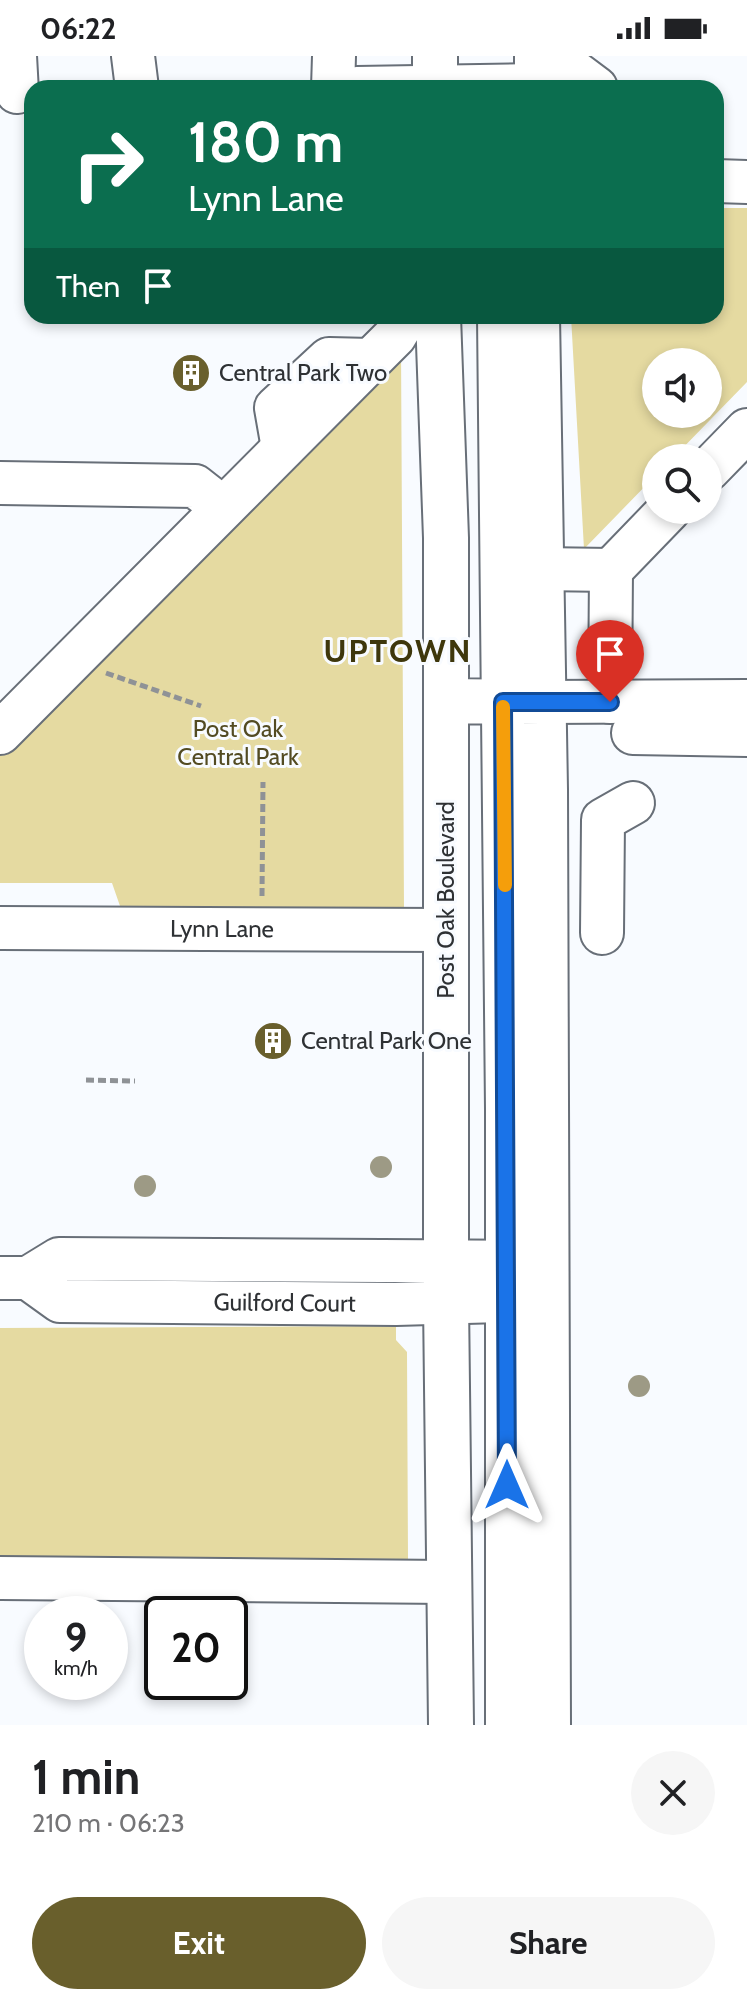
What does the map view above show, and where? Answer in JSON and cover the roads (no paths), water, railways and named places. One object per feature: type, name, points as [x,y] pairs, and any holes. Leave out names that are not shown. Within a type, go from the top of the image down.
[{"type":"main road","name":"Post Oak Boulevard","points":[[537,324],[540,569],[493,701],[445,930],[496,1281],[548,1725]]},
{"type":"main road","name":"Post Oak Boulevard","points":[[410,333],[446,538],[493,701],[496,1281],[448,1582],[451,1725]]},
{"type":"street","points":[[133,56],[136,80]]},
{"type":"street","points":[[333,80],[334,56]]},
{"type":"street","points":[[454,80],[572,70],[585,80]]},
{"type":"street","points":[[724,181],[747,182]]},
{"type":"street","points":[[479,324],[493,701]]},
{"type":"street","points":[[499,324],[493,701],[496,1281],[507,1725]]},
{"type":"street","points":[[0,733],[283,448],[410,333]]},
{"type":"street","points":[[722,456],[747,430]]},
{"type":"street","points":[[0,483],[195,486],[223,508]]},
{"type":"street","points":[[540,569],[611,570],[655,524]]},
{"type":"street","points":[[611,570],[622,718]]},
{"type":"street","points":[[493,701],[747,735]]},
{"type":"street","points":[[622,718],[747,701]]},
{"type":"street","points":[[602,933],[603,820],[633,803]]},
{"type":"street","name":"Lynn Lane","points":[[0,928],[445,930]]},
{"type":"street","name":"Guilford Court","points":[[14,1278],[60,1301],[496,1281]]},
{"type":"street","points":[[487,1725],[496,1281]]},
{"type":"street","points":[[0,1578],[448,1582]]},
{"type":"place","name":"Central Park Two","points":[[191,373]]},
{"type":"place","name":"Central Park One","points":[[273,1041]]},
{"type":"district","name":"UPTOWN","points":[[398,651]]},
{"type":"park label","name":"Post Oak Central Park","points":[[238,743]]}]
